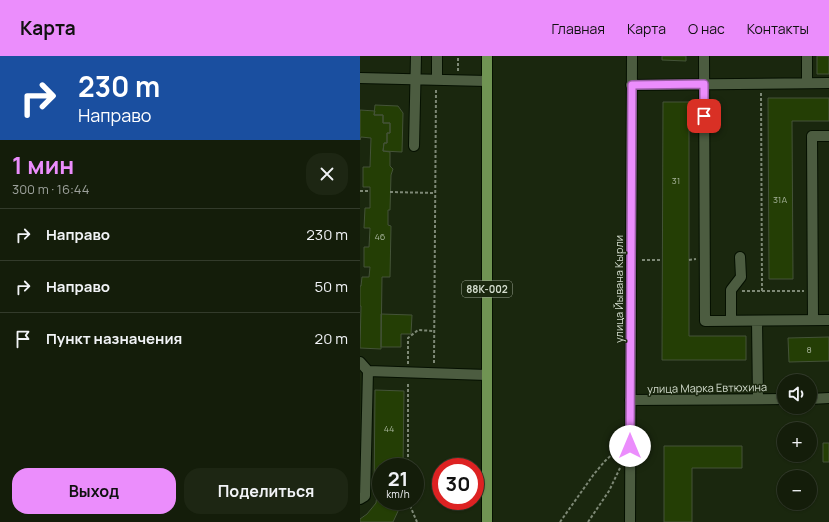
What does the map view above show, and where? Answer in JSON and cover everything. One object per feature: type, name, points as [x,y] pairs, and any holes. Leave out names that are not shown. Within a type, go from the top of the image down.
[{"type":"main road","name":"88К-002","points":[[487,56],[487,522]]},
{"type":"street","points":[[414,146],[416,56]]},
{"type":"street","points":[[437,56],[437,79]]},
{"type":"street","name":"улица Йывана Кырли","points":[[630,522],[632,56]]},
{"type":"street","points":[[704,56],[705,321],[829,320]]},
{"type":"street","points":[[807,56],[807,84]]},
{"type":"street","points":[[360,78],[487,80]]},
{"type":"street","points":[[632,85],[829,83]]},
{"type":"street","points":[[813,320],[812,136],[829,136]]},
{"type":"street","points":[[732,321],[731,290],[740,277],[740,258]]},
{"type":"street","points":[[757,320],[758,399]]},
{"type":"street","points":[[360,362],[368,371],[487,374]]},
{"type":"street","points":[[360,499],[365,496],[364,390],[368,371]]},
{"type":"street","points":[[817,399],[829,398]]},
{"type":"street","name":"улица Марка Евтюхина","points":[[630,400],[777,399]]},
{"type":"path","points":[[458,56],[458,80]]},
{"type":"path","points":[[434,373],[437,79]]},
{"type":"path","points":[[761,84],[762,291]]},
{"type":"path","points":[[360,191],[370,191]]},
{"type":"path","points":[[390,192],[436,193]]},
{"type":"path","points":[[631,260],[662,260]]},
{"type":"path","points":[[731,290],[813,291]]},
{"type":"path","points":[[408,458],[408,338],[418,330],[434,331]]},
{"type":"path","points":[[560,522],[594,474],[623,443],[622,450]]},
{"type":"path","points":[[588,522],[609,491],[620,466]]},
{"type":"path","points":[[412,510],[417,522]]},
{"type":"building","points":[[662,56],[686,56],[686,61],[662,60]]},
{"type":"building","points":[[817,56],[829,56],[829,74],[817,74]]},
{"type":"building","points":[[768,98],[829,98],[829,121],[792,121],[793,279],[769,279]]},
{"type":"building","points":[[663,102],[689,102],[689,336],[746,336],[746,360],[662,360]]},
{"type":"building","points":[[375,105],[398,106],[403,113],[402,152],[383,151],[384,143],[387,143],[387,133],[390,133],[390,123],[383,123],[383,115],[374,115]]},
{"type":"building","points":[[360,110],[375,111],[374,115],[383,115],[383,123],[390,123],[390,133],[387,133],[387,143],[384,143],[383,151],[390,152],[390,166],[393,169],[391,175],[390,210],[388,210],[388,225],[391,226],[390,277],[382,277],[381,349],[360,348],[360,286],[362,277],[369,277],[370,267],[364,267],[364,247],[369,247],[370,228],[364,228],[365,208],[370,208],[370,187],[363,187],[363,167],[370,167],[371,138],[361,137],[360,140]]},
{"type":"building","points":[[381,314],[412,315],[411,334],[401,334],[401,347],[381,347]]},
{"type":"building","points":[[829,337],[829,361],[789,362],[788,338]]},
{"type":"building","points":[[375,390],[404,391],[403,458],[374,458]]},
{"type":"building","points":[[823,443],[829,443],[829,462],[823,462]]},
{"type":"building","points":[[664,446],[742,446],[742,468],[692,468],[692,522],[664,522]]},
{"type":"building","points":[[372,508],[372,510],[399,510],[393,522],[360,522],[360,519]]},
{"type":"route","points":[[630,446],[632,85],[704,84],[704,116]]}]
